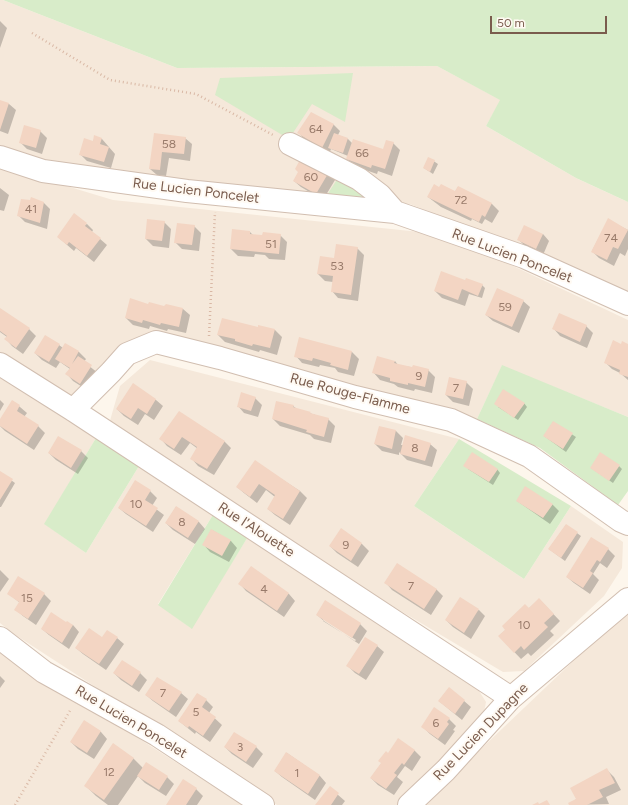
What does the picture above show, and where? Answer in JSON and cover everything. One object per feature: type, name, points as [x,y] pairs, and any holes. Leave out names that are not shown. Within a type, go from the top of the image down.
[{"type":"street","name":"Rue Lucien Poncelet","points":[[290,144],[359,179],[380,195],[395,212]]},
{"type":"street","name":"Rue Lucien Poncelet","points":[[0,157],[43,172],[187,191],[395,212],[524,257],[628,304]]},
{"type":"street","name":"Rue Rouge-Flamme","points":[[73,410],[127,354],[156,342],[208,355],[355,397],[451,420],[529,456],[621,521],[628,524]]},
{"type":"street","name":"Rue l'Alouette","points":[[0,364],[73,410],[511,698]]},
{"type":"street","name":"Rue Lucien Dupagne","points":[[409,805],[446,770],[511,698],[628,599]]},
{"type":"street","name":"Rue Lucien Poncelet","points":[[0,638],[44,672],[157,736],[263,805]]},
{"type":"path","points":[[32,33],[110,80],[196,94],[290,144]]},
{"type":"path","points":[[208,355],[216,193]]},
{"type":"path","points":[[15,805],[81,693]]},
{"type":"shaded area","points":[[0,0],[177,68],[437,66],[501,100],[486,126],[576,178],[628,202],[628,298],[540,256],[410,204],[374,202],[45,164],[0,149]]},
{"type":"shaded area","points":[[0,166],[113,200],[439,234],[494,257],[628,320],[628,417],[502,366],[477,419],[155,334],[72,397],[0,352]]},
{"type":"shaded area","points":[[150,360],[459,439],[414,506],[524,579],[571,506],[623,542],[622,568],[604,596],[524,671],[503,672],[327,567],[109,424],[120,386]]},
{"type":"shaded area","points":[[0,378],[96,438],[45,524],[86,553],[139,466],[214,513],[158,604],[191,628],[249,535],[474,683],[486,702],[483,717],[398,805],[277,805],[14,634],[0,623]]},
{"type":"shaded area","points":[[628,609],[628,805],[422,805]]},
{"type":"shaded area","points":[[0,646],[69,694],[243,805],[0,805]]},
{"type":"green space","points":[[3,0],[628,0],[628,202],[576,178],[486,126],[500,100],[437,66],[177,68]]},
{"type":"green space","points":[[353,73],[345,122],[312,104],[289,139],[215,95],[220,78]]},
{"type":"green space","points":[[340,175],[371,200],[327,195]]},
{"type":"green space","points":[[502,365],[628,417],[628,491],[618,505],[540,448],[477,419]]},
{"type":"green space","points":[[96,438],[139,466],[86,553],[44,524]]},
{"type":"green space","points":[[459,439],[571,506],[524,579],[414,506]]},
{"type":"green space","points":[[214,513],[249,535],[192,629],[158,605]]},
{"type":"building","points":[[0,100],[9,103],[0,130]]},
{"type":"building","points":[[311,112],[334,124],[322,148],[297,133]]},
{"type":"building","points":[[24,125],[41,130],[36,148],[19,143]]},
{"type":"building","points":[[154,133],[186,137],[184,154],[162,152],[160,170],[149,169]]},
{"type":"building","points":[[334,133],[348,138],[343,153],[328,148]]},
{"type":"building","points":[[94,135],[102,138],[100,144],[109,147],[104,162],[79,155],[84,138],[93,141]]},
{"type":"building","points":[[353,139],[383,149],[386,140],[394,142],[385,169],[372,165],[371,168],[346,159]]},
{"type":"building","points":[[302,156],[329,172],[316,194],[293,181],[298,172],[295,169]]},
{"type":"building","points":[[428,157],[435,160],[430,172],[423,168]]},
{"type":"building","points":[[434,184],[439,187],[441,184],[455,191],[458,186],[492,203],[485,217],[482,215],[479,222],[427,197]]},
{"type":"building","points":[[31,197],[44,202],[40,223],[17,216],[21,199],[30,200]]},
{"type":"building","points":[[74,213],[87,223],[85,226],[101,238],[87,256],[69,242],[67,245],[57,237]]},
{"type":"building","points":[[608,218],[628,230],[618,249],[613,247],[607,260],[591,252]]},
{"type":"building","points":[[147,219],[165,221],[162,241],[145,239]]},
{"type":"building","points":[[177,223],[195,225],[192,245],[174,243]]},
{"type":"building","points":[[524,225],[543,234],[536,249],[517,240]]},
{"type":"building","points":[[232,229],[250,231],[250,234],[262,235],[263,232],[281,234],[279,254],[230,249]]},
{"type":"building","points":[[336,244],[358,247],[351,295],[331,292],[333,276],[317,274],[320,256],[334,258]]},
{"type":"building","points":[[441,271],[465,280],[466,278],[483,284],[478,296],[462,289],[458,300],[434,291]]},
{"type":"building","points":[[497,288],[524,300],[512,327],[485,315]]},
{"type":"building","points":[[130,298],[148,304],[149,302],[164,306],[166,304],[183,308],[179,327],[161,323],[160,325],[143,320],[142,323],[125,318]]},
{"type":"building","points":[[0,308],[30,328],[16,348],[4,339],[7,336],[0,331]]},
{"type":"building","points":[[559,313],[587,325],[580,342],[552,329]]},
{"type":"building","points":[[222,318],[258,327],[258,325],[275,329],[270,348],[253,344],[252,346],[235,341],[235,339],[217,335]]},
{"type":"building","points":[[45,335],[60,344],[49,362],[34,353]]},
{"type":"building","points":[[299,337],[352,351],[348,370],[313,358],[312,361],[294,357]]},
{"type":"building","points":[[613,340],[621,344],[622,341],[628,344],[628,377],[619,374],[620,370],[604,363]]},
{"type":"building","points":[[65,343],[79,351],[72,364],[78,356],[92,365],[80,384],[65,374],[70,368],[55,359]]},
{"type":"building","points":[[377,356],[395,361],[394,363],[412,367],[413,365],[429,369],[425,387],[390,381],[390,378],[372,373]]},
{"type":"building","points":[[449,377],[467,381],[463,399],[445,395]]},
{"type":"building","points":[[133,383],[156,399],[147,414],[138,408],[131,419],[116,409]]},
{"type":"building","points":[[503,389],[525,403],[514,418],[494,404]]},
{"type":"building","points":[[241,392],[256,397],[251,411],[237,407]]},
{"type":"building","points":[[12,400],[20,405],[17,411],[39,425],[27,444],[0,426],[0,419]]},
{"type":"building","points":[[276,401],[294,405],[293,407],[329,418],[324,437],[272,419]]},
{"type":"building","points":[[179,411],[225,441],[207,469],[190,459],[197,447],[182,437],[174,449],[159,439]]},
{"type":"building","points":[[553,421],[573,433],[563,449],[543,436]]},
{"type":"building","points":[[379,426],[396,430],[392,449],[374,444]]},
{"type":"building","points":[[405,435],[431,443],[425,461],[400,454]]},
{"type":"building","points":[[58,436],[82,450],[71,468],[48,453]]},
{"type":"building","points":[[472,452],[498,469],[489,482],[463,466]]},
{"type":"building","points":[[600,452],[620,465],[609,481],[590,468]]},
{"type":"building","points":[[255,460],[300,491],[283,519],[267,509],[275,495],[259,484],[250,497],[236,487]]},
{"type":"building","points":[[0,471],[13,479],[0,500]]},
{"type":"building","points":[[135,480],[151,490],[145,500],[158,508],[146,526],[118,508]]},
{"type":"building","points":[[525,486],[553,504],[543,518],[516,501]]},
{"type":"building","points":[[176,506],[199,521],[188,538],[165,523]]},
{"type":"building","points":[[566,524],[578,532],[561,558],[548,549]]},
{"type":"building","points":[[341,528],[362,543],[351,561],[329,546]]},
{"type":"building","points":[[211,529],[231,540],[222,556],[202,545]]},
{"type":"building","points":[[591,537],[609,548],[600,562],[597,560],[590,571],[593,573],[583,588],[566,577]]},
{"type":"building","points":[[397,563],[437,589],[424,609],[384,583]]},
{"type":"building","points":[[251,566],[289,593],[277,611],[238,584]]},
{"type":"building","points":[[18,576],[45,593],[28,619],[14,610],[19,602],[7,594]]},
{"type":"building","points":[[460,597],[479,609],[464,633],[445,620]]},
{"type":"building","points":[[539,598],[554,614],[544,623],[548,627],[524,650],[521,646],[514,653],[498,636],[505,630],[502,626],[525,604],[529,608]]},
{"type":"building","points":[[325,600],[361,623],[352,638],[316,615]]},
{"type":"building","points":[[51,612],[73,625],[62,643],[41,629]]},
{"type":"building","points":[[89,628],[102,637],[107,630],[118,637],[99,664],[75,648]]},
{"type":"building","points":[[365,637],[378,645],[359,674],[346,666]]},
{"type":"building","points":[[122,660],[141,672],[132,686],[113,673]]},
{"type":"building","points":[[157,677],[182,692],[169,711],[145,695]]},
{"type":"building","points":[[449,687],[465,700],[455,714],[438,701]]},
{"type":"building","points":[[197,693],[207,699],[202,707],[216,717],[203,736],[189,726],[188,728],[178,721]]},
{"type":"building","points":[[434,707],[450,718],[447,722],[449,724],[438,739],[421,727]]},
{"type":"building","points":[[84,720],[101,731],[87,753],[70,742]]},
{"type":"building","points":[[234,732],[257,746],[246,762],[224,747]]},
{"type":"building","points":[[398,738],[415,750],[404,765],[402,763],[394,773],[397,775],[386,789],[370,778],[381,763],[378,761],[386,751],[388,753]]},
{"type":"building","points":[[113,743],[134,758],[104,800],[84,786]]},
{"type":"building","points":[[286,752],[320,775],[308,794],[274,771]]},
{"type":"building","points":[[146,762],[168,776],[159,790],[137,776]]},
{"type":"building","points":[[607,768],[615,783],[599,790],[603,797],[587,805],[569,805],[568,803],[576,799],[570,788]]},
{"type":"building","points":[[183,779],[197,788],[186,805],[166,805]]},
{"type":"building","points":[[330,786],[339,793],[331,805],[315,805]]},
{"type":"building","points":[[547,800],[550,805],[532,805],[538,802],[539,804]]}]
